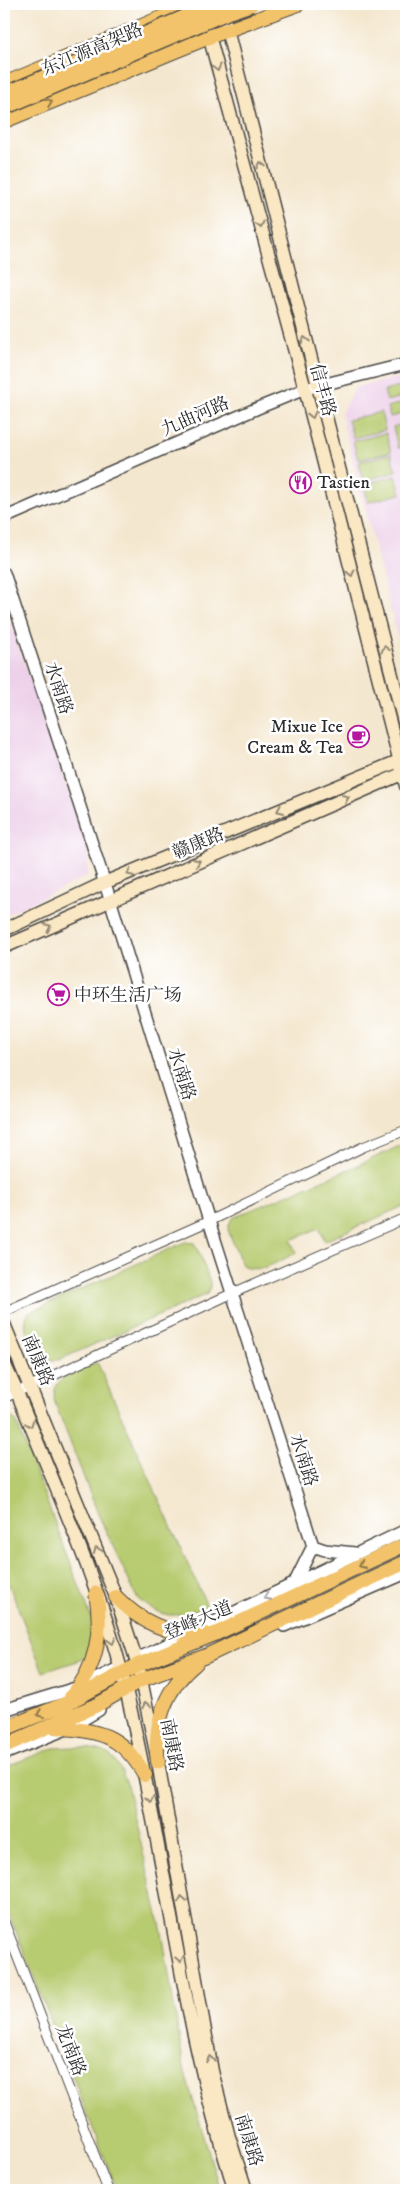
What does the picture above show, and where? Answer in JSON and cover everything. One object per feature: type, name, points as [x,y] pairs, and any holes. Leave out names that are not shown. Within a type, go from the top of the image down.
[{"type":"highway","name":"东江源高架路","points":[[4,95],[219,4]]},
{"type":"highway","name":"东江源高架路","points":[[4,107],[227,12],[251,4]]},
{"type":"main road","points":[[4,84],[194,4]]},
{"type":"main road","name":"信丰路","points":[[202,4],[209,37],[311,388],[406,730]]},
{"type":"main road","name":"信丰路","points":[[219,4],[227,30],[311,388],[403,760],[406,786]]},
{"type":"main road","points":[[4,121],[209,37],[298,4]]},
{"type":"main road","name":"赣康路","points":[[4,930],[104,883],[403,760]]},
{"type":"main road","name":"赣康路","points":[[4,947],[110,899],[405,773]]},
{"type":"main road","name":"南康路","points":[[4,1324],[116,1597],[137,1662],[158,1762],[212,2071],[229,2136],[246,2190]]},
{"type":"main road","name":"南康路","points":[[4,1363],[18,1392],[96,1593],[121,1670],[145,1775],[198,2055],[223,2152],[235,2190]]},
{"type":"main road","name":"登峰大道","points":[[4,1728],[65,1704],[137,1662],[217,1633],[406,1544]]},
{"type":"main road","name":"登峰大道","points":[[4,1746],[51,1727],[142,1683],[206,1656],[406,1562]]},
{"type":"main road","points":[[65,1704],[79,1687],[91,1664],[98,1641],[100,1617],[96,1593]]},
{"type":"main road","points":[[116,1597],[132,1612],[151,1624],[172,1632],[188,1634],[217,1633]]},
{"type":"main road","points":[[158,1762],[157,1742],[162,1711],[170,1692],[187,1670],[206,1656]]},
{"type":"main road","points":[[51,1727],[95,1732],[113,1740],[128,1752],[145,1775]]},
{"type":"street","name":"九曲河路","points":[[4,518],[249,412],[311,388],[406,364]]},
{"type":"street","name":"水南路","points":[[4,573],[110,899],[209,1221],[313,1546]]},
{"type":"street","points":[[4,1312],[209,1221],[363,1148],[406,1130]]},
{"type":"street","points":[[4,1398],[233,1292],[406,1218]]},
{"type":"street","points":[[137,1662],[188,1634],[406,1530]]},
{"type":"street","points":[[294,1584],[313,1546],[325,1550],[356,1554]]},
{"type":"street","points":[[142,1683],[187,1670],[406,1573]]},
{"type":"street","points":[[4,1710],[79,1687],[121,1670]]},
{"type":"street","points":[[4,1754],[68,1728],[126,1691]]},
{"type":"street","name":"龙南路","points":[[4,1922],[108,2190]]},
{"type":"shaded area","points":[[406,376],[406,670],[341,413],[356,387]]},
{"type":"shaded area","points":[[4,603],[88,851],[87,876],[4,916]]},
{"type":"green space","points":[[406,385],[406,396],[387,401],[384,391]]},
{"type":"green space","points":[[406,402],[406,413],[390,417],[387,407]]},
{"type":"green space","points":[[381,412],[385,430],[353,438],[348,420]]},
{"type":"green space","points":[[403,424],[406,446],[398,448],[393,427]]},
{"type":"green space","points":[[386,433],[391,452],[358,460],[353,441]]},
{"type":"green space","points":[[391,454],[396,472],[363,481],[359,462]]},
{"type":"green space","points":[[396,476],[401,494],[368,502],[364,484]]},
{"type":"green space","points":[[406,1143],[406,1205],[325,1241],[319,1228],[291,1240],[296,1253],[269,1266],[255,1269],[242,1265],[228,1230],[229,1224],[234,1217]]},
{"type":"green space","points":[[185,1242],[194,1243],[198,1249],[210,1282],[207,1294],[59,1360],[47,1360],[38,1356],[29,1341],[26,1330],[25,1324],[28,1313]]},
{"type":"green space","points":[[97,1362],[207,1606],[186,1613],[169,1615],[154,1610],[145,1604],[136,1596],[98,1514],[55,1403],[54,1394],[56,1386],[66,1376]]},
{"type":"green space","points":[[5,1412],[16,1421],[94,1625],[88,1655],[81,1660],[43,1672],[4,1572]]},
{"type":"green space","points":[[54,1748],[93,1749],[107,1753],[121,1770],[126,1781],[162,1932],[185,2073],[220,2190],[117,2190],[4,1901],[4,1767]]},
{"type":"place","name":"Tastien","points":[[301,482]]},
{"type":"place","name":"Mixue Ice Cream & Tea","points":[[359,736]]},
{"type":"place","name":"中环生活广场","points":[[58,995]]}]
